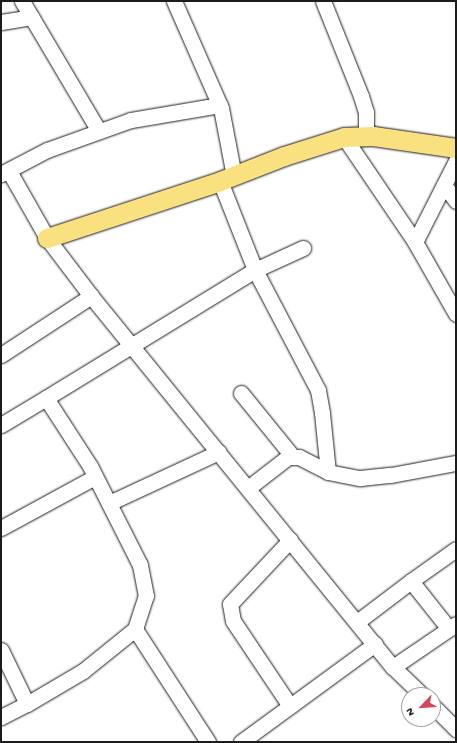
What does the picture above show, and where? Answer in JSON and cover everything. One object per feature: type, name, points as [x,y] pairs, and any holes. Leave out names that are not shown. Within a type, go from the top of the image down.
[{"type":"main road","points":[[47,238],[227,178],[284,156],[344,137],[366,136],[418,141],[456,148]]},
{"type":"street","points":[[22,1],[100,131]]},
{"type":"street","points":[[174,1],[220,104],[227,178],[255,270],[318,390],[328,472]]},
{"type":"street","points":[[323,1],[361,96],[366,112],[366,136]]},
{"type":"street","points":[[1,22],[32,17]]},
{"type":"street","points":[[220,104],[132,120],[47,150],[5,172],[47,238],[91,296],[393,667],[414,687]]},
{"type":"street","points":[[344,137],[414,242],[456,314]]},
{"type":"street","points":[[414,242],[456,161]]},
{"type":"street","points":[[444,185],[456,201]]},
{"type":"street","points":[[1,425],[255,270],[302,248]]},
{"type":"street","points":[[1,355],[91,296]]},
{"type":"street","points":[[241,393],[293,457]]},
{"type":"street","points":[[1,717],[27,704],[83,671],[135,629],[146,596],[140,565],[90,466],[46,398]]},
{"type":"street","points":[[108,503],[219,452]]},
{"type":"street","points":[[248,488],[288,457],[299,457],[328,472],[360,478],[391,475],[456,463]]},
{"type":"street","points":[[1,528],[95,477]]},
{"type":"street","points":[[290,540],[230,604],[233,621],[290,706]]},
{"type":"street","points":[[357,622],[456,549]]},
{"type":"street","points":[[393,667],[452,627],[411,581]]},
{"type":"street","points":[[135,629],[208,742]]},
{"type":"street","points":[[241,742],[375,644]]},
{"type":"street","points":[[1,650],[27,704]]},
{"type":"street","points":[[441,714],[456,729]]}]
